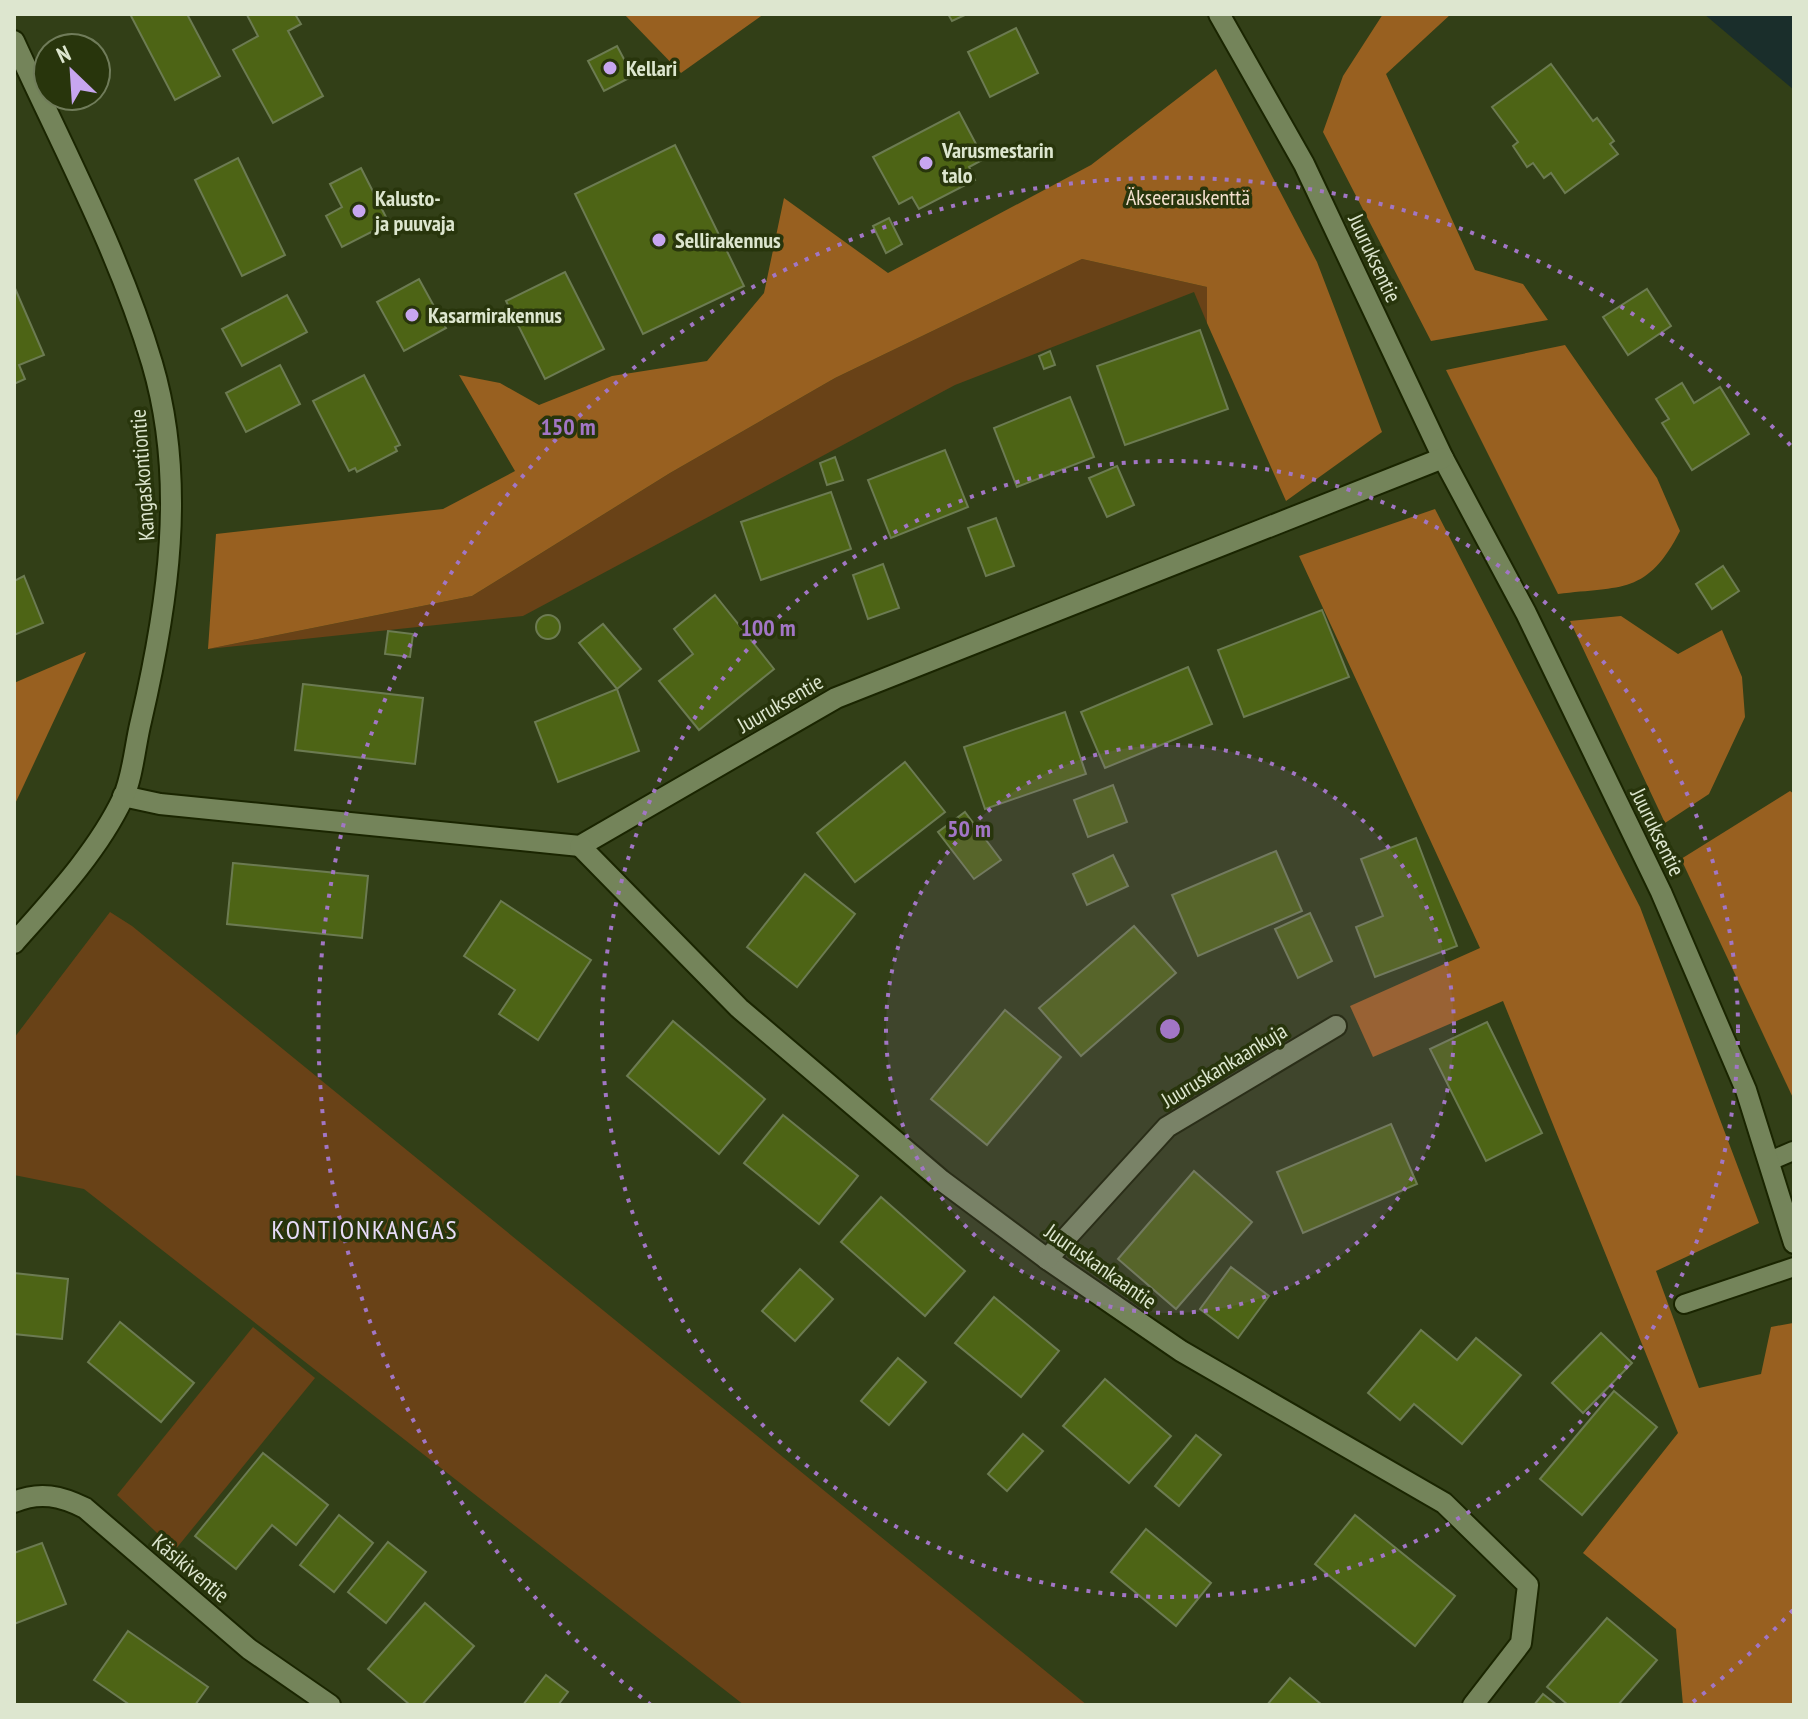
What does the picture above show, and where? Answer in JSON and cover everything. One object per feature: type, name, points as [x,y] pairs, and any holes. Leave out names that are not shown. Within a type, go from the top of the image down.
[{"type":"street","name":"Juuruksentie","points":[[1219,14],[1304,164],[1443,458],[1526,613],[1661,892],[1746,1090],[1794,1243]]},
{"type":"street","name":"Kangaskontiontie","points":[[14,41],[116,263],[152,363],[164,414],[172,542],[154,662],[123,796],[90,850],[14,943]]},
{"type":"street","name":"Juuruksentie","points":[[580,846],[836,698],[1443,458]]},
{"type":"street","points":[[123,796],[160,804],[580,846]]},
{"type":"street","name":"Juuruskankaantie","points":[[580,846],[739,1008],[941,1180],[1047,1259],[1181,1351],[1444,1503],[1528,1585],[1521,1643],[1473,1705]]},
{"type":"street","name":"Juuruskankaankuja","points":[[1047,1259],[1167,1127],[1336,1026]]},
{"type":"street","name":"Käsikiventie","points":[[14,1502],[40,1495],[65,1498],[85,1508],[249,1649],[330,1705]]},
{"type":"lane","points":[[1770,1161],[1793,1151]]},
{"type":"lane","points":[[1684,1304],[1794,1267]]},
{"type":"shaded area","points":[[1082,259],[1207,287],[1207,323],[1194,292],[955,385],[523,616],[208,649],[472,596],[670,473],[835,378]]},
{"type":"shaded area","points":[[110,912],[132,926],[1087,1705],[744,1705],[84,1189],[14,1175],[14,1038]]},
{"type":"shaded area","points":[[253,1327],[315,1378],[175,1550],[117,1495]]},
{"type":"green space","points":[[624,14],[764,14],[681,73]]},
{"type":"green space","points":[[1383,14],[1451,14],[1386,74],[1475,270],[1523,284],[1548,320],[1431,341],[1323,132],[1343,76]]},
{"type":"green space","name":"Äkseerauskenttä","points":[[1216,69],[1317,262],[1382,432],[1286,501],[1207,323],[1207,287],[1082,259],[835,378],[670,473],[472,596],[208,649],[216,534],[443,509],[515,471],[459,375],[500,383],[539,405],[612,376],[707,361],[764,293],[784,198],[888,273],[1091,165]]},
{"type":"green space","points":[[1565,345],[1657,478],[1680,531],[1656,567],[1631,584],[1558,594],[1446,370]]},
{"type":"green space","points":[[1435,509],[1640,907],[1759,1223],[1656,1271],[1699,1388],[1761,1374],[1771,1327],[1793,1323],[1794,1705],[1683,1705],[1676,1629],[1583,1553],[1678,1433],[1503,1001],[1373,1057],[1350,1006],[1480,948],[1299,556]]},
{"type":"green space","points":[[1621,616],[1678,654],[1722,630],[1742,677],[1745,717],[1709,794],[1665,823],[1570,621]]},
{"type":"green space","points":[[86,652],[14,806],[14,683]]},
{"type":"green space","points":[[1790,791],[1794,794],[1794,1100],[1681,859]]},
{"type":"water","points":[[1704,14],[1794,14],[1794,90]]},
{"type":"building","points":[[130,14],[187,14],[220,76],[175,100]]},
{"type":"building","points":[[295,14],[301,24],[288,31],[323,96],[273,123],[233,50],[258,36],[247,15]]},
{"type":"building","points":[[948,14],[967,14],[952,21]]},
{"type":"building","points":[[1016,28],[1038,73],[990,97],[968,52]]},
{"type":"building","name":"Kellari","points":[[617,46],[633,76],[604,91],[588,61]]},
{"type":"building","points":[[1551,64],[1593,121],[1597,118],[1614,141],[1610,144],[1618,154],[1565,193],[1551,173],[1544,178],[1533,163],[1527,167],[1513,146],[1518,142],[1492,107]]},
{"type":"building","name":"Varusmestarin talo","points":[[959,112],[984,159],[969,167],[975,180],[919,209],[912,197],[899,204],[873,157]]},
{"type":"building","name":"Sellirakennus","points":[[675,145],[744,286],[643,334],[575,194]]},
{"type":"building","points":[[238,158],[285,255],[242,276],[195,180]]},
{"type":"building","name":"Kalusto- ja puuvaja","points":[[361,168],[389,223],[342,247],[326,216],[342,207],[330,184]]},
{"type":"building","points":[[889,218],[902,244],[886,253],[873,226]]},
{"type":"building","points":[[565,272],[604,349],[545,379],[506,301]]},
{"type":"building","name":"Kasarmirakennus","points":[[419,279],[446,328],[404,351],[377,302]]},
{"type":"building","points":[[14,286],[44,355],[19,365],[25,379],[14,384]]},
{"type":"building","points":[[1647,289],[1671,326],[1628,355],[1603,317]]},
{"type":"building","points":[[287,295],[307,332],[242,366],[222,329]]},
{"type":"building","points":[[1200,330],[1228,409],[1125,445],[1097,366]]},
{"type":"building","points":[[1050,351],[1055,365],[1044,369],[1039,356]]},
{"type":"building","points":[[280,365],[300,404],[246,432],[226,393]]},
{"type":"building","points":[[364,375],[400,445],[395,447],[397,451],[357,472],[355,468],[349,471],[313,401]]},
{"type":"building","points":[[1682,383],[1694,403],[1720,387],[1749,434],[1692,470],[1662,423],[1669,419],[1656,399]]},
{"type":"building","points":[[1070,397],[1094,457],[1017,487],[994,428]]},
{"type":"building","points":[[945,450],[968,507],[891,538],[868,480]]},
{"type":"building","points":[[835,457],[843,480],[827,485],[820,463]]},
{"type":"building","points":[[1117,466],[1134,505],[1107,517],[1089,478]]},
{"type":"building","points":[[831,492],[851,549],[761,580],[741,522]]},
{"type":"building","points":[[996,518],[1014,566],[986,576],[968,528]]},
{"type":"building","points":[[883,564],[899,608],[868,619],[853,575]]},
{"type":"building","points":[[1723,566],[1739,591],[1712,609],[1696,584]]},
{"type":"building","points":[[24,576],[43,623],[14,635],[14,581]]},
{"type":"building","points":[[715,595],[774,669],[699,730],[659,681],[693,654],[674,629]]},
{"type":"building","points":[[1322,610],[1349,677],[1244,717],[1218,650]]},
{"type":"building","points":[[548,615],[559,622],[560,627],[553,638],[548,639],[537,632],[536,627],[543,616]]},
{"type":"building","points":[[603,624],[641,669],[617,689],[579,643]]},
{"type":"building","points":[[388,631],[413,634],[410,657],[385,654]]},
{"type":"building","points":[[1188,667],[1212,724],[1105,768],[1081,712]]},
{"type":"building","points":[[303,684],[423,698],[415,764],[295,750]]},
{"type":"building","points":[[617,689],[639,751],[558,782],[535,722]]},
{"type":"building","points":[[1065,712],[1086,774],[985,809],[964,747]]},
{"type":"building","points":[[905,762],[945,812],[855,882],[817,833]]},
{"type":"building","points":[[1113,785],[1127,822],[1088,837],[1074,800]]},
{"type":"building","points":[[965,812],[1001,860],[974,879],[938,832]]},
{"type":"building","points":[[1416,838],[1457,946],[1375,977],[1356,927],[1383,916],[1361,859]]},
{"type":"building","points":[[1276,851],[1302,911],[1198,956],[1172,895]]},
{"type":"building","points":[[1113,855],[1128,886],[1087,905],[1073,874]]},
{"type":"building","points":[[233,863],[368,876],[362,938],[227,924]]},
{"type":"building","points":[[805,874],[855,914],[797,987],[747,947]]},
{"type":"building","points":[[501,901],[591,960],[538,1040],[499,1014],[515,990],[464,956]]},
{"type":"building","points":[[1310,913],[1332,961],[1298,978],[1275,929]]},
{"type":"building","points":[[1134,926],[1176,973],[1081,1056],[1039,1008]]},
{"type":"building","points":[[1005,1010],[1061,1057],[987,1145],[931,1099]]},
{"type":"building","points":[[673,1021],[765,1099],[719,1154],[627,1076]]},
{"type":"building","points":[[1487,1022],[1542,1133],[1486,1161],[1430,1049]]},
{"type":"building","points":[[783,1115],[858,1176],[819,1224],[744,1163]]},
{"type":"building","points":[[1391,1124],[1417,1184],[1303,1233],[1277,1172]]},
{"type":"building","points":[[1194,1171],[1252,1222],[1176,1309],[1118,1259]]},
{"type":"building","points":[[881,1197],[965,1271],[925,1316],[841,1242]]},
{"type":"building","points":[[1231,1267],[1269,1296],[1238,1338],[1200,1309]]},
{"type":"building","points":[[800,1269],[833,1299],[795,1341],[762,1311]]},
{"type":"building","points":[[14,1273],[68,1279],[62,1339],[14,1334]]},
{"type":"building","points":[[994,1297],[1059,1351],[1021,1397],[955,1343]]},
{"type":"building","points":[[120,1322],[194,1383],[161,1422],[88,1362]]},
{"type":"building","points":[[1421,1330],[1457,1360],[1476,1338],[1521,1375],[1462,1444],[1414,1404],[1400,1420],[1368,1393]]},
{"type":"building","points":[[1601,1333],[1632,1363],[1583,1413],[1552,1383]]},
{"type":"building","points":[[898,1358],[926,1382],[889,1425],[861,1401]]},
{"type":"building","points":[[1105,1379],[1171,1436],[1129,1483],[1063,1426]]},
{"type":"building","points":[[1614,1391],[1657,1427],[1582,1515],[1540,1479]]},
{"type":"building","points":[[1023,1434],[1043,1451],[1007,1491],[988,1474]]},
{"type":"building","points":[[1196,1435],[1221,1455],[1179,1506],[1155,1486]]},
{"type":"building","points":[[263,1453],[328,1505],[296,1545],[272,1525],[236,1569],[195,1536]]},
{"type":"building","points":[[339,1515],[373,1543],[334,1592],[300,1565]]},
{"type":"building","points":[[1355,1515],[1455,1596],[1415,1646],[1315,1564]]},
{"type":"building","points":[[1146,1529],[1211,1583],[1176,1626],[1111,1572]]},
{"type":"building","points":[[388,1542],[426,1572],[386,1623],[348,1592]]},
{"type":"building","points":[[42,1543],[66,1604],[14,1624],[14,1553]]},
{"type":"building","points":[[425,1603],[474,1646],[422,1705],[410,1705],[368,1669]]},
{"type":"building","points":[[1607,1618],[1657,1660],[1618,1705],[1568,1705],[1547,1687]]},
{"type":"building","points":[[128,1631],[208,1687],[195,1705],[130,1705],[94,1680]]},
{"type":"building","points":[[546,1675],[568,1692],[558,1705],[523,1705]]},
{"type":"building","points":[[1290,1678],[1322,1705],[1267,1705]]},
{"type":"building","points":[[1543,1694],[1557,1705],[1534,1705]]},
{"type":"place","name":"Kellari","points":[[610,68]]},
{"type":"place","name":"Varusmestarin talo","points":[[926,163]]},
{"type":"place","name":"Kalusto- ja puuvaja","points":[[359,211]]},
{"type":"place","name":"Sellirakennus","points":[[659,240]]},
{"type":"place","name":"Kasarmirakennus","points":[[412,315]]},
{"type":"district","name":"KONTIONKANGAS","points":[[365,1229]]}]
